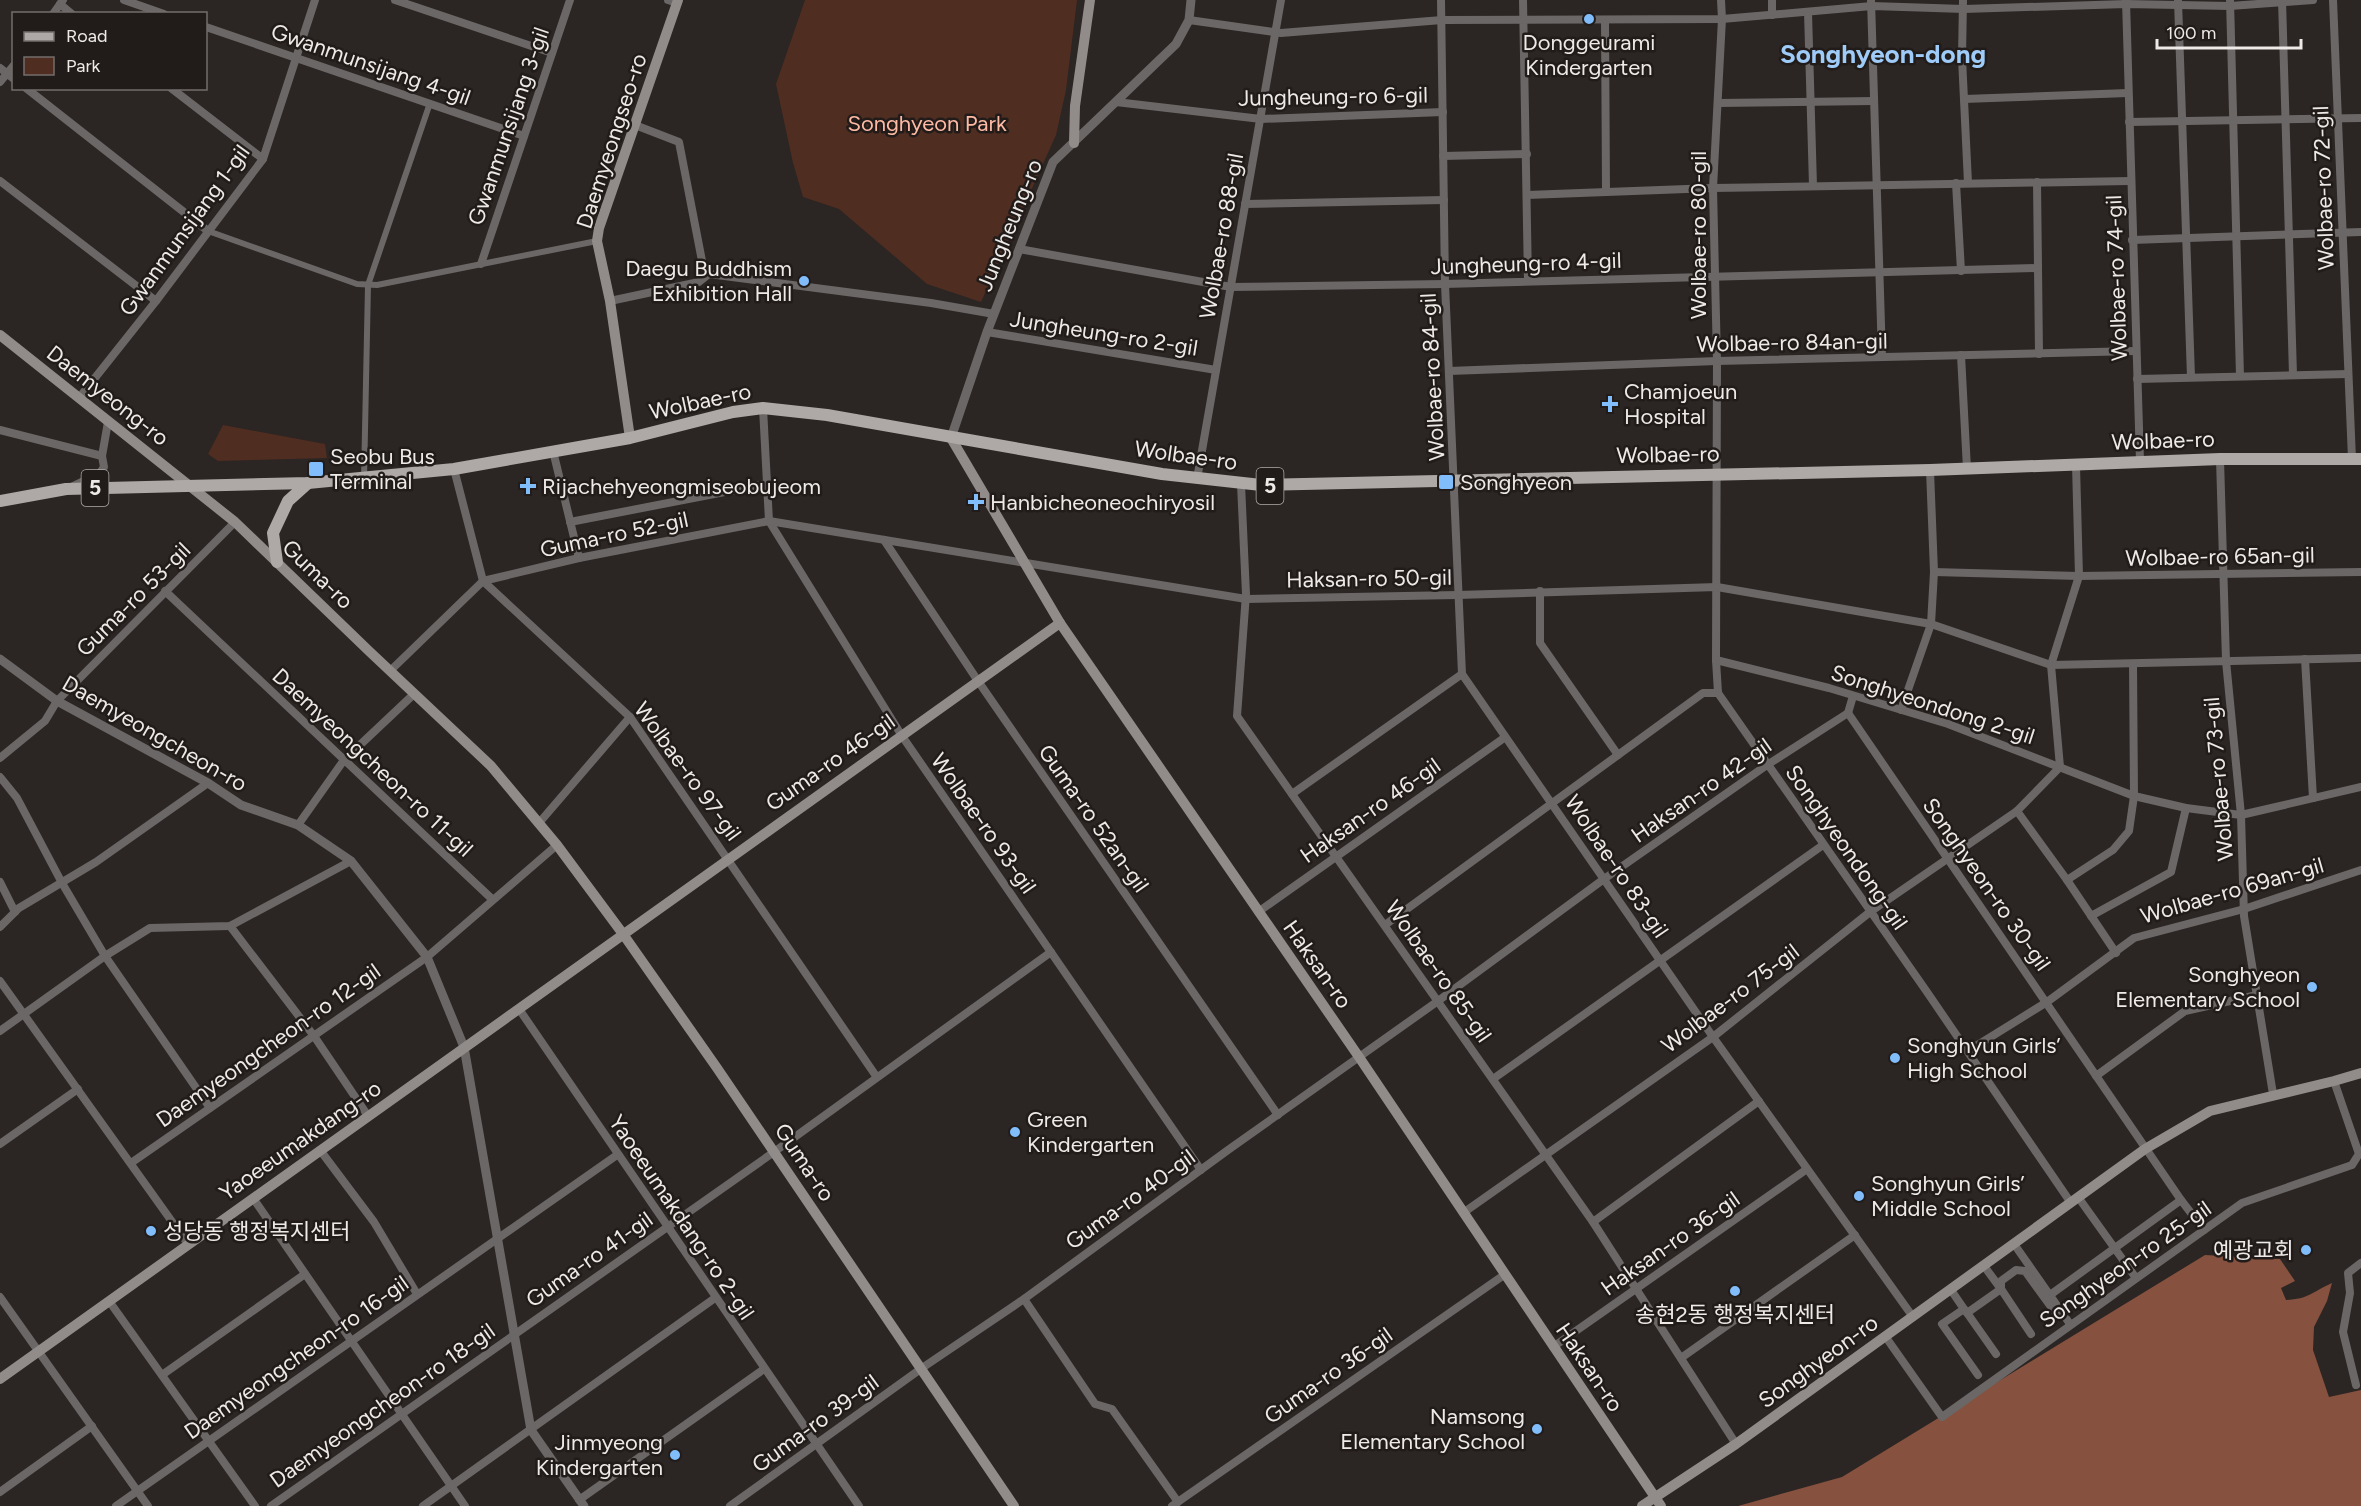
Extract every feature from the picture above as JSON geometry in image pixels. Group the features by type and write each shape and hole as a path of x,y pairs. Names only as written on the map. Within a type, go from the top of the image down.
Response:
{"main road":[{"path":"1074,142 1075,106 1090,0"},
{"name":"Daemyeongseo-ro","path":"630,438 610,301 597,241 599,228 635,125 674,1"},
{"name":"Daemyeong-ro","path":"0,335 192,486"},
{"name":"Wolbae-ro","path":"192,486 308,483 454,470 630,438 733,412 763,408 827,415 1197,479 1281,486 1967,469 2139,461 2356,459"},
{"name":"Haksan-ro","path":"951,438 1060,623 1359,1057 1658,1502"},
{"path":"277,562 273,533 288,501 308,483"},
{"name":"5","path":"0,501 66,489 192,486"},
{"name":"Guma-ro","path":"192,486 236,522 491,766 557,845 623,934 774,1152 1014,1506"},
{"name":"Guma-ro 46-gil","path":"623,934 1060,623"},
{"name":"Yaoeeumakdang-ro","path":"0,1379 623,934"},
{"name":"Songhyeon-ro","path":"1642,1506 1658,1502 2145,1149 2210,1111 2334,1081 2361,1072"}],"street":[{"path":"124,0 158,12"},
{"name":"Gwanmunsijang 1-gil","path":"79,398 156,301 263,159 294,57 315,0"},
{"path":"394,0 552,53"},
{"name":"Gwanmunsijang 3-gil","path":"481,264 570,0"},
{"name":"Jungheung-ro","path":"951,438 987,332 1053,162 1176,44 1189,20 1191,0"},
{"name":"Wolbae-ro 88-gil","path":"1197,479 1281,0"},
{"name":"Wolbae-ro 84-gil","path":"1441,0 1445,284 1454,481"},
{"path":"1523,0 1528,281"},
{"name":"Wolbae-ro 80-gil","path":"1715,474 1717,361 1713,188 1722,19 1721,0"},
{"path":"1772,0 1772,15"},
{"path":"1963,0 1962,58 1968,183"},
{"path":"1189,20 1276,32 1442,20 1722,19 1808,12 1871,3 1964,9 2126,2 2230,3 2313,0"},
{"name":"Wolbae-ro 72-gil","path":"2333,0 2348,374 2356,459"},
{"name":"Wolbae-ro 74-gil","path":"2126,2 2139,461"},
{"path":"2179,2 2181,122 2191,378"},
{"path":"2282,2 2293,375"},
{"path":"1871,3 1882,357"},
{"path":"2230,3 2240,376"},
{"path":"1808,12 1813,186"},
{"path":"1605,20 1606,192"},
{"name":"Gwanmunsijang 4-gil","path":"207,27 524,136"},
{"path":"0,82 7,73"},
{"path":"29,90 208,231 357,284 377,285 597,241"},
{"path":"174,90 263,159"},
{"path":"1964,99 2128,93"},
{"path":"1718,104 1874,101"},
{"name":"Jungheung-ro 6-gil","path":"1116,102 1261,119 1443,112"},
{"path":"364,479 368,285 430,103"},
{"path":"2129,122 2361,118"},
{"path":"635,125 679,142 703,266 709,274"},
{"path":"1443,156 1527,154"},
{"path":"0,181 156,301"},
{"path":"2037,182 2039,354"},
{"path":"1527,195 1713,188 2130,182"},
{"path":"1956,183 1961,271"},
{"path":"1245,204 1444,200"},
{"path":"2132,240 2361,232"},
{"name":"Jungheung-ro 4-gil","path":"1019,249 1231,287 1445,284 2038,268"},
{"path":"610,301 699,282 709,274 931,303 994,314"},
{"name":"Jungheung-ro 2-gil","path":"987,332 1216,370"},
{"name":"Wolbae-ro 84an-gil","path":"1449,371 1717,361 2136,351"},
{"path":"1961,356 1967,469"},
{"path":"2137,379 2348,374"},
{"name":"Wolbae-ro 93-gil","path":"763,408 769,521 902,735 1201,1170"},
{"path":"66,489 100,473 104,467 102,456 108,422"},
{"path":"0,430 102,456"},
{"path":"553,451 579,558"},
{"name":"Wolbae-ro 73-gil","path":"2220,459 2226,661 2241,815 2244,909 2273,1094"},
{"path":"2060,767 2051,664 2079,576 2076,465"},
{"path":"390,671 483,581 454,470"},
{"path":"1901,710 1931,624 1934,572 1930,470"},
{"path":"1384,926 1703,693 1718,693 1715,474"},
{"name":"Wolbae-ro 83-gil","path":"1454,481 1462,674 1504,738 1553,804 1713,1037 1913,1317"},
{"path":"570,522 766,484"},
{"name":"Wolbae-ro 85-gil","path":"1241,484 1246,599 1238,716 1593,1222 1736,1444"},
{"name":"Guma-ro 52-gil","path":"483,581 579,558 769,521 1023,562"},
{"name":"Guma-ro 53-gil","path":"0,758 45,722 57,701 236,522"},
{"name":"Guma-ro 52an-gil","path":"884,540 978,681 1278,1115"},
{"name":"Haksan-ro 50-gil","path":"1023,562 1246,599 1717,587 1931,624 2051,664 2361,658"},
{"path":"1934,572 2079,576"},
{"name":"Wolbae-ro 65an-gil","path":"2079,576 2361,572"},
{"name":"Wolbae-ro 97-gil","path":"483,581 630,717 729,858 876,1076"},
{"name":"Daemyeongcheon-ro 11-gil","path":"165,591 492,899"},
{"path":"1540,591 1540,644 1618,755"},
{"name":"Daemyeongcheon-ro","path":"0,659 57,701 208,783 241,805 298,825 351,861 427,957 464,1047 531,1430 581,1503"},
{"path":"2305,659 2313,798"},
{"name":"Songhyeondong 2-gil","path":"1716,660 1829,688 1948,724 2134,796 2186,808 2241,815"},
{"path":"2067,880 2113,850 2129,831 2134,796 2133,664"},
{"path":"1292,794 1462,674"},
{"name":"Songhyeondong-gil","path":"1718,693 1968,1051 2075,1200 2115,1248 2136,1278"},
{"path":"298,825 344,760 414,694"},
{"path":"1848,713 1853,696"},
{"name":"Haksan-ro 42-gil","path":"1359,1057 1604,879 1767,765 1848,713"},
{"name":"Songhyeon-ro 30-gil","path":"1848,713 2048,1002 2145,1149"},
{"path":"539,823 630,717"},
{"name":"Haksan-ro 46-gil","path":"1258,912 1504,738"},
{"name":"Wolbae-ro 75-gil","path":"1463,1213 1713,1037 1870,912 2017,811 2060,767"},
{"path":"0,777 17,798 62,883 105,956 210,1108"},
{"path":"0,927 15,912 96,862 208,783"},
{"path":"2241,815 2361,787"},
{"path":"2091,916 2171,872 2186,808"},
{"path":"2017,811 2116,953"},
{"path":"427,957 557,845"},
{"path":"1493,1079 1823,845"},
{"path":"0,1031 105,956 150,928 230,926 351,861"},
{"name":"Wolbae-ro 69an-gil","path":"1968,1051 2048,1002 2134,938 2244,909 2361,870"},
{"path":"0,882 15,912"},
{"path":"230,926 314,1036 368,1116"},
{"name":"Guma-ro 41-gil","path":"514,1333 774,1152 876,1076 1051,952"},
{"name":"Daemyeongcheon-ro 12-gil","path":"131,1163 427,957"},
{"path":"0,981 188,1244"},
{"path":"2096,1076 2185,1011 2257,995"},
{"name":"Yaoeeumakdang-ro 2-gil","path":"519,1009 859,1506"},
{"name":"Guma-ro 40-gil","path":"922,1368 1023,1299 1359,1057"},
{"name":"Songhyeon-ro 25-gil","path":"1885,1336 1942,1417 2242,1203 2352,1165 2360,1158 2334,1081"},
{"path":"0,1144 78,1089"},
{"path":"1593,1222 1759,1101"},
{"path":"2145,1149 2204,1230"},
{"path":"320,1150 374,1222 417,1294"},
{"path":"497,1238 617,1155"},
{"name":"Haksan-ro 36-gil","path":"1552,1347 1808,1169"},
{"path":"253,1198 465,1506"},
{"path":"2050,1295 2181,1200"},
{"path":"1681,1358 1855,1235"},
{"name":"Daemyeongcheon-ro 16-gil","path":"116,1506 497,1238"},
{"path":"2014,1244 2070,1324"},
{"path":"2356,1385 2343,1332 2350,1293 2348,1273 2361,1263"},
{"path":"1984,1266 2031,1334"},
{"path":"2001,1289 2001,1281 2016,1270 2025,1271 2057,1315"},
{"path":"162,1375 306,1274"},
{"name":"Guma-ro 36-gil","path":"1175,1504 1504,1275"},
{"path":"1978,1375 1942,1324 2001,1289"},
{"path":"1951,1290 1996,1354"},
{"path":"0,1297 148,1506"},
{"path":"423,1506 715,1298"},
{"path":"1023,1299 1095,1404 1112,1409 1175,1504"},
{"path":"109,1301 255,1506"},
{"name":"Daemyeongcheon-ro 18-gil","path":"271,1506 514,1333"},
{"name":"Guma-ro 39-gil","path":"730,1506 922,1368"},
{"path":"581,1503 764,1369"},
{"path":"0,1491 92,1426"}],"green space":[{"name":"Songhyeon Park","path":"805,0 1077,0 1066,90 1056,135 981,302 927,284 839,209 803,197 793,163 776,84"},
{"path":"223,425 325,444 327,458 218,461 208,454"}],"shaded area":[{"path":"2205,1255 2280,1259 2295,1281 2281,1288 2286,1300 2305,1297 2332,1283 2327,1301 2314,1327 2313,1350 2329,1397 2361,1390 2361,1506 1738,1506 1842,1477"}],"place":[{"name":"Donggeurami Kindergarten","path":"1589,19"},
{"name":"Daegu Buddhism Exhibition Hall","path":"804,281"},
{"name":"Chamjoeun Hospital","path":"1610,404"},
{"name":"Seobu Bus Terminal","path":"316,469"},
{"name":"Songhyeon","path":"1446,482"},
{"name":"Rijachehyeongmiseobujeom","path":"528,486"},
{"name":"Hanbicheoneochiryosil","path":"976,502"},
{"name":"Songhyeon Elementary School","path":"2312,987"},
{"name":"Songhyun Girls’ High School","path":"1895,1058"},
{"name":"Green Kindergarten","path":"1015,1132"},
{"name":"Songhyun Girls’ Middle School","path":"1859,1196"},
{"name":"성당동 행정복지센터","path":"151,1231"},
{"name":"예광교회","path":"2306,1250"},
{"name":"송현2동 행정복지센터","path":"1735,1291"},
{"name":"Namsong Elementary School","path":"1537,1429"},
{"name":"Jinmyeong Kindergarten","path":"675,1455"}],"district":[{"name":"Songhyeon-dong","path":"1883,54"}]}
